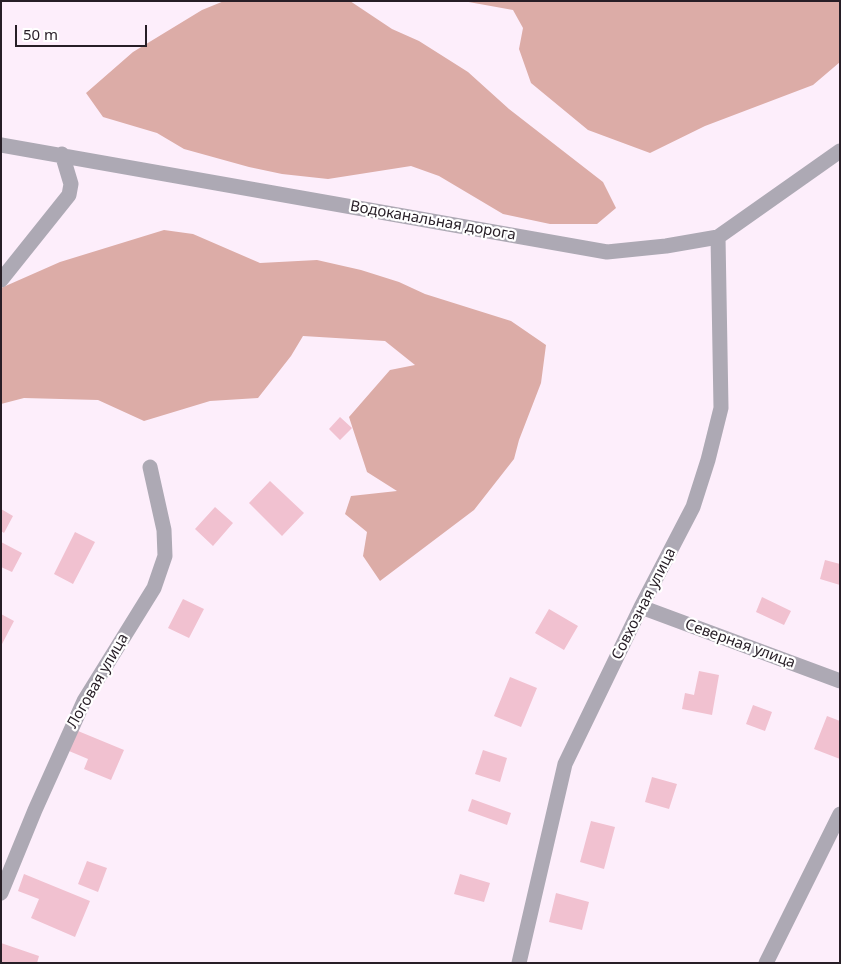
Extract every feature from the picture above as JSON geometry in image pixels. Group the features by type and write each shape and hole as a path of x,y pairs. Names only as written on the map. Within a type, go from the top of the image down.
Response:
{"street":[{"name":"Водоканальная дорога","path":"1,144 607,252 666,246 718,237 840,151"},
{"path":"1,280 69,195 72,184 62,154"},
{"name":"Совхозная улица","path":"519,963 565,764 641,607 693,507 721,408 718,237"},
{"name":"Логовая улица","path":"1,893 34,810 80,710 154,588 166,556 164,530 150,467"},
{"name":"Северная улица","path":"641,607 840,681"},
{"path":"766,963 840,814"}],"shaded area":[{"path":"224,1 350,1 392,29 419,41 468,72 509,109 603,182 616,208 597,224 550,224 503,214 439,176 411,166 328,179 282,174 184,149 157,133 103,117 86,93 133,52 202,10"},
{"path":"463,1 840,1 840,62 813,85 705,126 650,153 588,130 531,83 519,49 523,28 513,10"},
{"path":"164,230 193,234 260,263 317,260 361,270 399,282 425,294 511,321 546,345 541,383 519,440 514,459 474,510 380,581 363,556 367,532 345,514 351,496 397,491 367,472 349,417 390,370 415,365 385,341 303,336 291,356 258,398 210,401 144,421 98,400 24,398 1,404 1,288 60,262"}],"building":[{"path":"340,417 352,428 340,440 329,429"},
{"path":"270,481 304,513 282,536 249,503"},
{"path":"215,507 233,523 213,546 195,529"},
{"path":"1,509 13,516 4,533 1,531"},
{"path":"75,532 95,542 73,584 54,574"},
{"path":"1,542 22,553 12,572 1,567"},
{"path":"825,560 840,564 840,585 820,579"},
{"path":"762,597 791,611 784,625 756,612"},
{"path":"183,599 204,609 189,638 168,628"},
{"path":"549,609 578,626 564,650 535,633"},
{"path":"1,614 14,621 1,646"},
{"path":"699,671 719,675 712,715 682,709 685,693 694,695"},
{"path":"510,677 537,688 521,727 494,716"},
{"path":"753,705 772,712 765,731 746,724"},
{"path":"827,716 840,721 840,759 814,749"},
{"path":"78,731 124,750 111,780 84,769 88,759 69,751"},
{"path":"483,750 507,758 500,782 475,774"},
{"path":"652,777 677,784 669,809 645,802"},
{"path":"472,799 511,813 507,825 468,811"},
{"path":"591,821 615,827 604,869 580,862"},
{"path":"87,861 107,868 98,892 78,884"},
{"path":"24,874 90,901 75,937 31,918 39,899 18,891"},
{"path":"460,874 490,883 484,902 454,894"},
{"path":"556,893 589,902 582,930 549,922"},
{"path":"1,943 39,956 37,963 1,963"}]}
